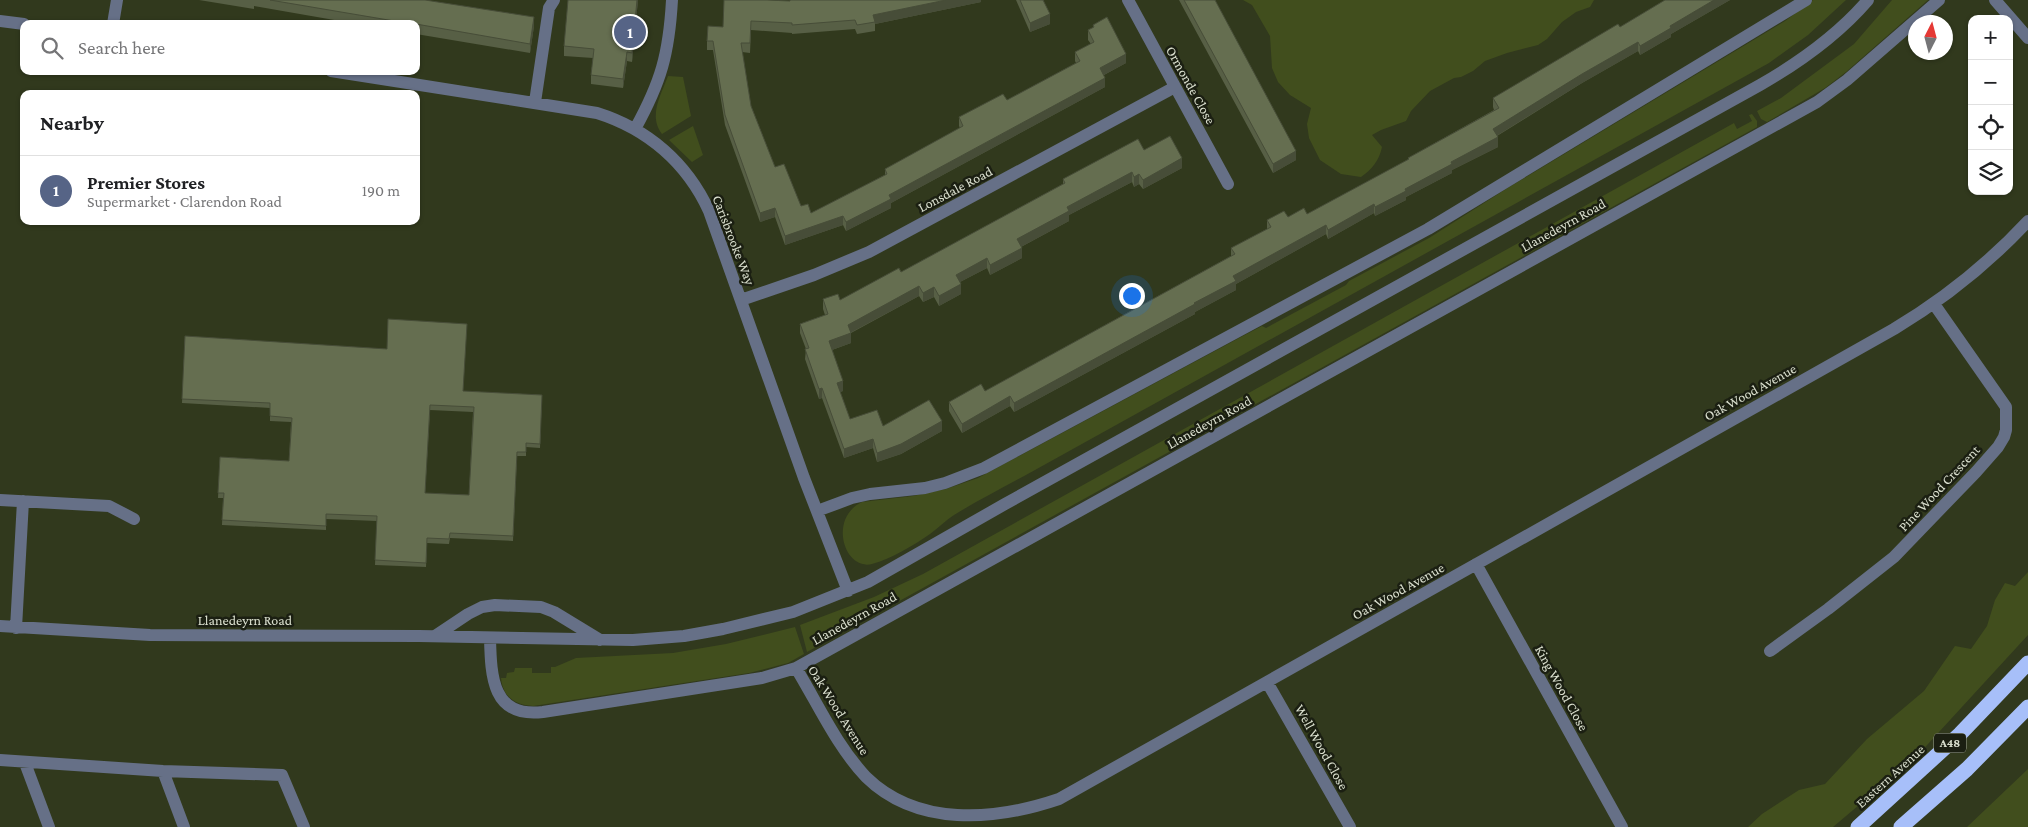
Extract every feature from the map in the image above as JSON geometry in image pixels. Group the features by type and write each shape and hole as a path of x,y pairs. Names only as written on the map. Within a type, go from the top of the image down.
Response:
{"highway":[{"name":"A48","path":"2023,669 2028,656"},
{"name":"Eastern Avenue","path":"1858,827 1960,734 2023,669"},
{"name":"A48","path":"1901,827 1987,750 2028,708"},
{"name":"A48","path":"1987,750 2028,719"}],"street":[{"path":"114,20 117,0"},
{"path":"535,102 549,8 554,0"},
{"path":"635,129 654,92 665,62 671,24 672,0"},
{"name":"Ormonde Close","path":"1128,0 1228,184"},
{"path":"817,511 861,496 945,483 984,468 1414,237 1806,0"},
{"name":"Llanedeyrn Road","path":"0,626 150,635 658,639 724,629 793,612 848,591 918,555 1005,504 1760,85 1811,53 1868,0"},
{"name":"Llanedeyrn Road","path":"490,638 491,665 495,688 506,704 523,713 543,712 762,678 796,668 1818,102 1848,80 1939,0"},
{"path":"1995,0 2028,38"},
{"path":"0,21 20,24"},
{"name":"Carisbrooke Way","path":"356,75 597,113 635,129 667,152 702,195 848,591"},
{"name":"Lonsdale Road","path":"741,300 814,275 869,252 1175,87"},
{"name":"Oak Wood Avenue","path":"796,668 842,747 876,787 902,805 917,811 952,816 995,815 1015,812 1058,799 1835,362 1934,304 1978,270 2028,221"},
{"name":"Pine Wood Crescent","path":"1770,651 1828,609 1894,557 1976,472 1998,447 2004,437 2007,417 2006,407 1934,304"},
{"path":"0,500 109,506 134,519"},
{"path":"16,628 23,501"},
{"name":"King Wood Close","path":"1476,564 1622,827"},
{"path":"435,636 468,614 482,607 495,605 541,607 554,612 600,640"},
{"name":"Well Wood Close","path":"1267,682 1350,827"},
{"path":"0,760 163,771 282,775 304,827"},
{"path":"25,763 49,827"},
{"path":"163,771 184,827"}],"green space":[{"path":"1243,0 1594,0 1590,7 1576,12 1562,22 1547,39 1538,45 1485,61 1473,71 1454,78 1430,91 1411,111 1406,121 1372,135 1382,147 1374,164 1361,177 1341,174 1320,160 1309,138 1307,124 1311,108 1290,95 1278,82 1272,68 1270,36 1252,5"},
{"path":"1813,0 1846,0 1808,35 1769,63 974,503 948,519 917,543 887,559 872,564 862,564 854,560 848,552 844,542 843,530 845,519 862,502 913,496 946,489 978,478 1262,326 1266,328 1429,238 1506,189 1785,21"},
{"path":"1892,0 1928,0 1911,15 1908,15 1908,18 1825,88 1767,122 1761,119 1757,111 1781,98 1854,44"},
{"path":"668,76 683,77 691,116 662,134 656,120 656,113 659,98"},
{"path":"1752,114 1757,121 1757,127 807,652 800,625 874,597 923,574 1734,123 1737,129 1752,121 1749,115"},
{"path":"693,126 703,155 692,162 669,140"},
{"path":"2028,572 2028,635 1917,756 1833,827 1748,827 1762,814 1799,790 1825,784 1867,739 1924,691 1955,646 1971,649 1987,626 1995,600 2005,583 2015,586"},
{"path":"795,627 804,654 788,663 749,673 533,706 515,702 507,695 502,685 501,678 506,678 507,673 514,672 515,668 532,668 532,673 551,673 551,667 576,658 673,653 726,644"},
{"path":"2028,769 2028,827 1967,827"}],"building":[{"path":"270,0 425,0 534,17 530,44 420,25 420,20 388,20"},
{"path":"568,0 637,0 632,53 627,52 623,79 591,75 594,49 564,46"},
{"path":"724,0 946,0 873,15 875,22 857,25 855,20 792,25 792,23 751,21 750,43 741,43 751,106 775,167 784,164 801,206 808,204 811,213 887,174 885,169 963,126 959,117 1003,94 1007,100 1080,61 1075,52 1094,42 1088,30 1107,17 1126,54 1100,68 1105,78 889,195 891,199 846,222 843,216 785,236 775,208 760,213 725,115 713,41 707,41 708,26 723,27"},
{"path":"1020,0 1043,0 1050,14 1030,23"},
{"path":"1184,0 1215,0 1296,151 1273,164"},
{"path":"1665,0 1714,0 1640,46 1638,42 1582,74 1493,129 1498,137 1405,189 1406,191 1375,207 1374,204 1328,230 1326,225 1233,276 1236,281 1014,403 1010,396 962,424 949,402 981,384 985,391 1235,254 1231,248 1271,227 1267,220 1284,211 1288,217 1304,208 1307,214 1409,159 1499,108 1493,98 1618,24 1620,27"},
{"path":"1170,136 1182,158 1143,180 1139,174 1134,177 1132,172 1067,207 1069,211 1017,239 1022,248 990,265 987,258 956,275 961,284 939,296 934,287 923,293 919,286 848,325 851,333 829,341 843,381 837,383 850,419 877,410 883,426 929,400 942,421 901,444 877,453 873,439 844,449 822,388 819,389 805,349 809,348 800,324 828,314 823,299 838,294 840,300 899,268 901,272 1065,183 1063,179 1138,139 1144,150"},
{"path":"388,319 467,324 463,391 542,395 540,444 526,443 526,452 517,452 513,536 450,533 449,539 427,538 426,563 375,560 377,516 326,514 326,526 222,520 224,493 218,493 220,457 289,461 292,418 270,416 270,403 182,399 185,336 387,349","holes":["430,405 474,407 469,495 425,493"]}],"place":[{"name":"Premier Stores","path":"630,32"}]}
